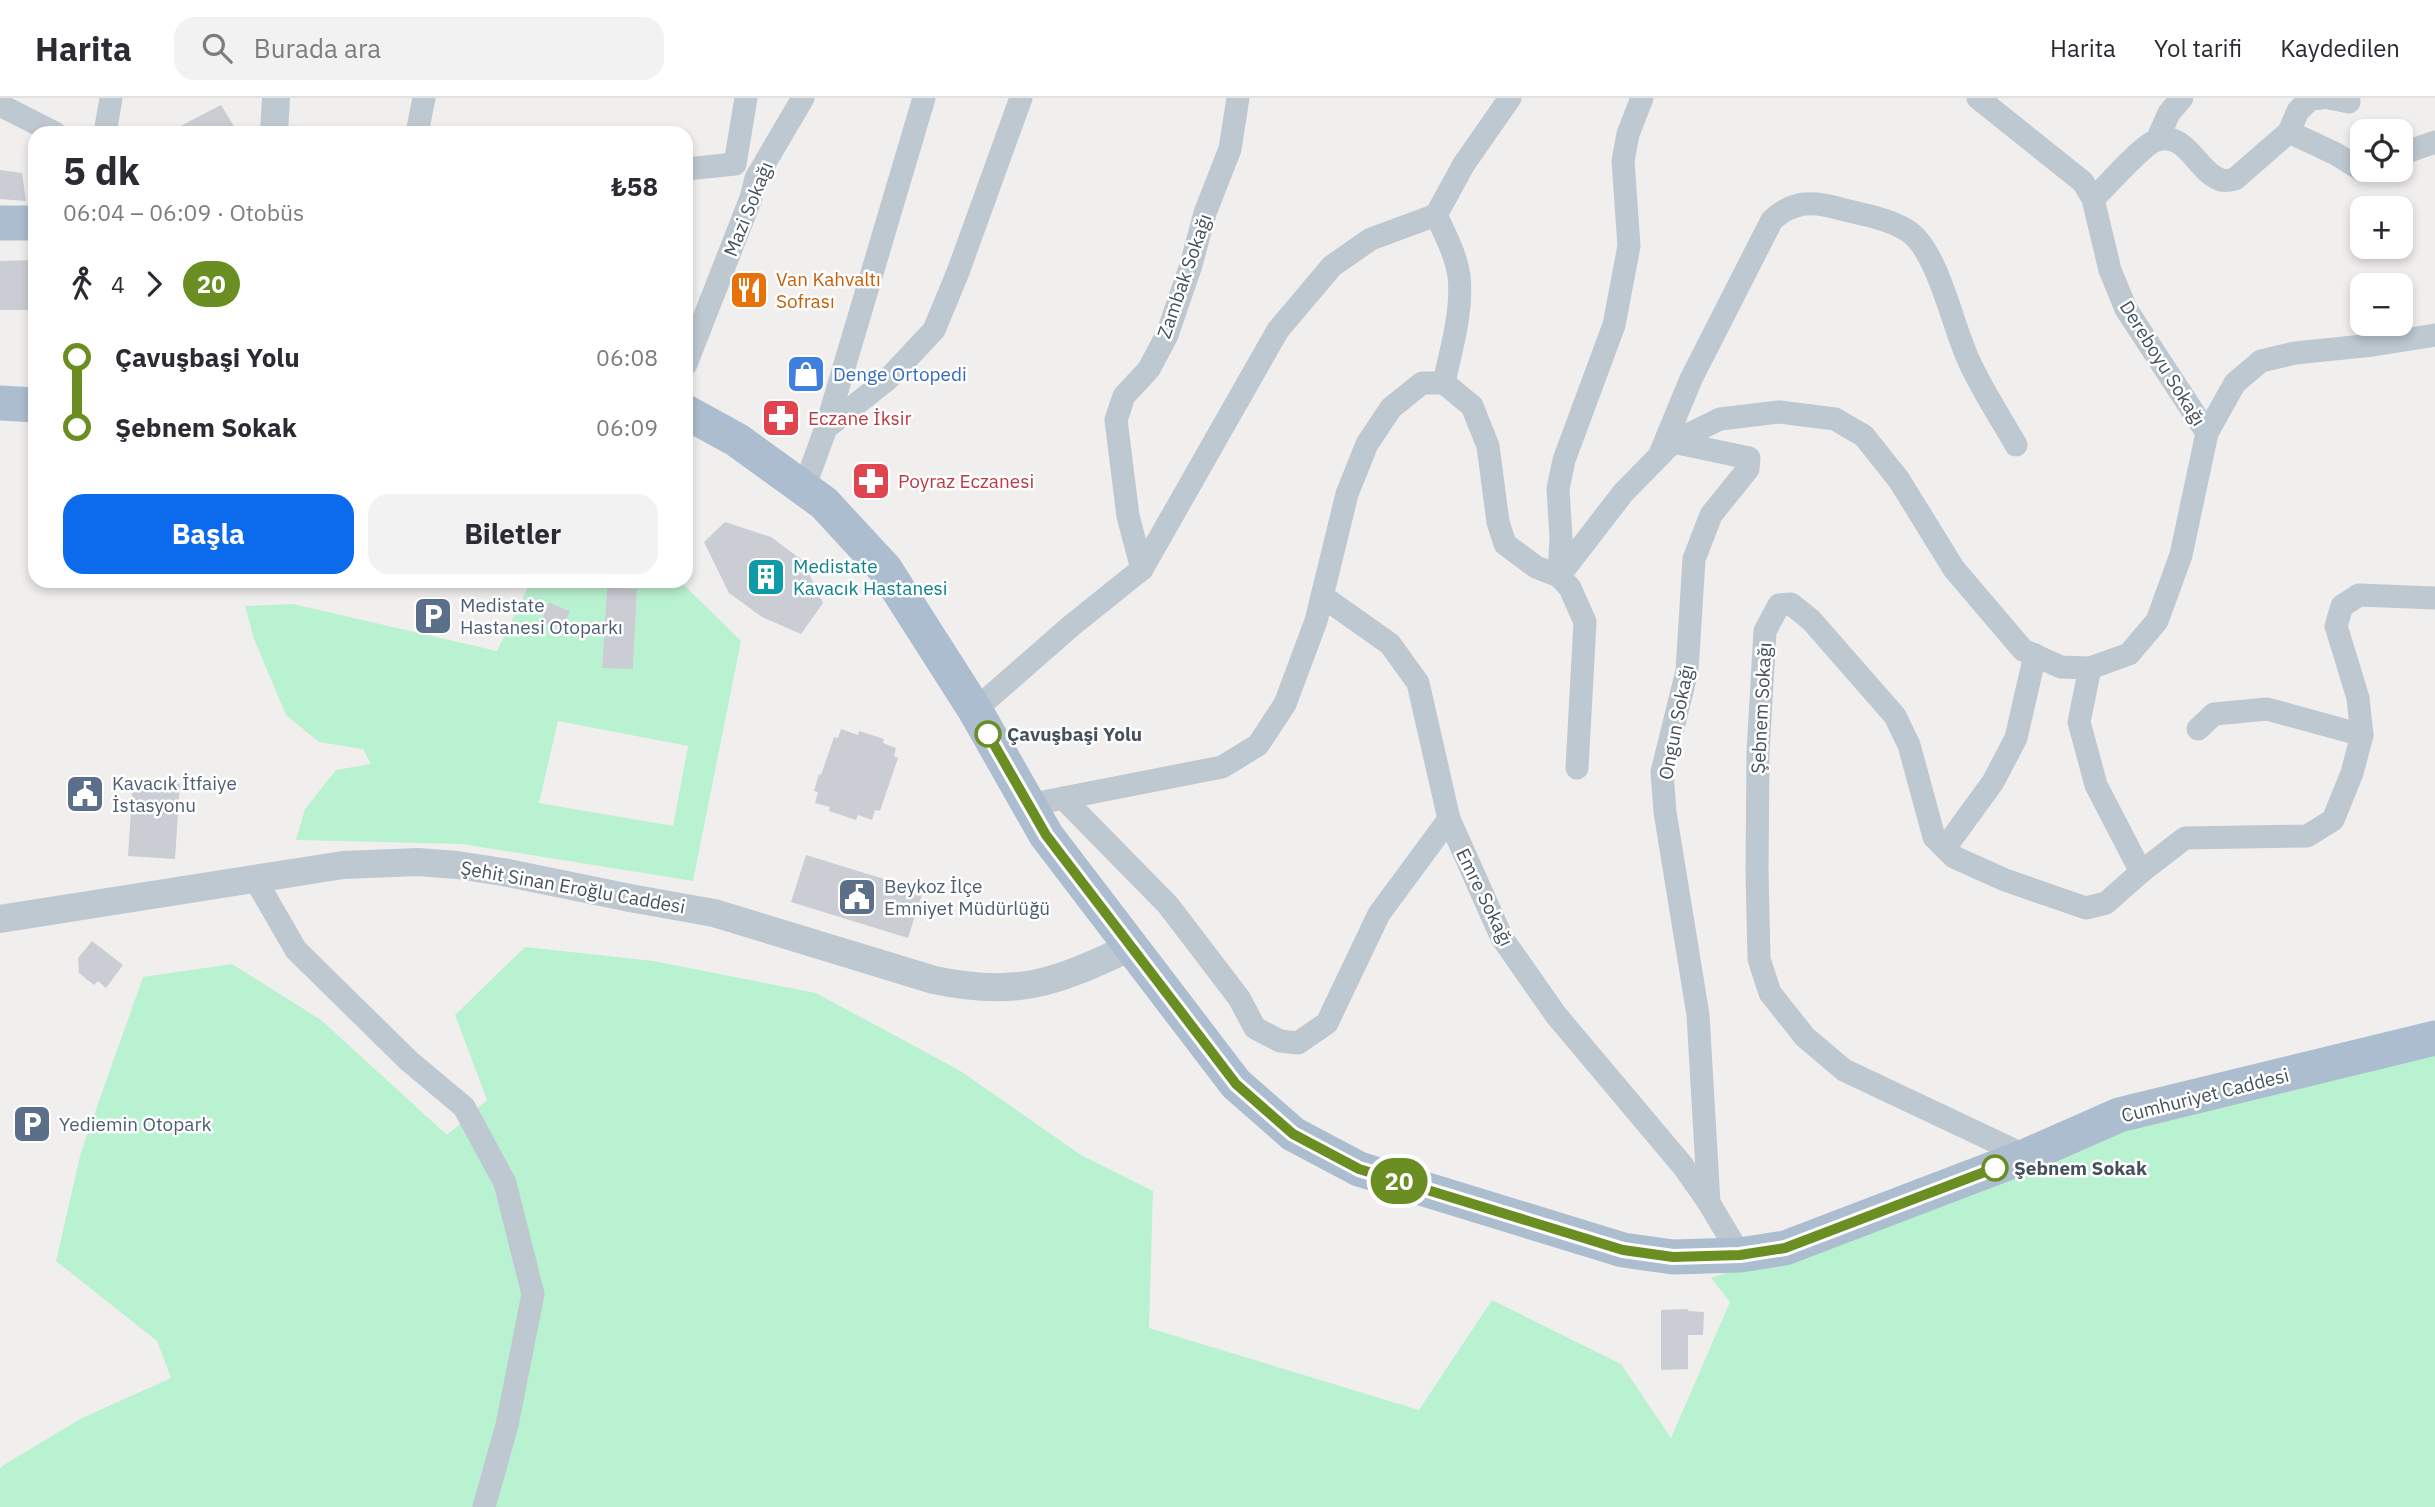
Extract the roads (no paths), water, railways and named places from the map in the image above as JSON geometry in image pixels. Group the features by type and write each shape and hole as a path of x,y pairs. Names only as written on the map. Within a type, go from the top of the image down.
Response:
{"main road":[{"path":"0,223 28,223"},
{"path":"0,403 28,405"},
{"name":"Cumhuriyet Caddesi","path":"693,416 737,440 824,503 885,569 975,710 1046,835 1236,1084 1293,1134 1359,1169 1623,1250 1673,1257 1740,1255 1785,1248 2026,1156 2119,1115 2435,1038"}],"street":[{"path":"106,126 111,98"},
{"path":"274,126 276,98"},
{"path":"418,126 424,98"},
{"path":"735,164 746,98"},
{"name":"Mazi Sokağı","path":"693,346 751,198 756,178 803,98"},
{"path":"804,488 826,428 924,98"},
{"path":"826,428 888,379 934,330 958,272 1021,98"},
{"name":"Zambak Sokağı","path":"1142,569 1128,516 1116,420 1125,396 1149,369 1167,335 1205,213 1230,149 1238,98"},
{"path":"975,710 1071,626 1142,569 1278,330 1332,266 1371,239 1436,215 1464,164 1510,98"},
{"path":"1559,576 1561,537 1558,489 1564,460 1614,325 1629,246 1623,161 1628,134 1643,98"},
{"name":"Dereboyu Sokağı","path":"1978,98 2083,182 2093,199 2110,270 2126,309 2207,433"},
{"path":"2093,199 2157,140 2169,113 2182,98"},
{"path":"2157,140 2171,139 2184,146 2216,179 2235,179 2289,132 2298,111 2310,99 2320,98"},
{"path":"6,104 43,126"},
{"path":"2289,132 2350,163"},
{"path":"2413,150 2435,142"},
{"path":"693,168 735,164 756,178"},
{"path":"1666,450 1691,379 1772,220 1793,205 1808,202 1825,204 1898,226 1918,240 1940,280 1968,360 2016,445"},
{"path":"1436,215 1459,276 1458,312 1444,383"},
{"path":"1559,576 1623,493 1666,450 1720,419 1779,412 1835,419 1864,436 1899,480 1954,569 2023,650 2061,667 2090,668 2129,654 2157,621 2181,555 2207,433 2235,383 2261,360 2435,335"},
{"path":"1028,805 1222,766 1258,745 1285,704 1316,621 1347,494 1367,444 1391,408 1422,383 1444,383 1472,406 1488,446 1497,522 1505,544 1536,567 1559,576 1570,588 1585,622 1577,768"},
{"name":"Ongun Sokağı","path":"1666,450 1749,458 1748,469 1711,515 1694,559 1687,671 1662,772 1665,812 1698,1015 1709,1203"},
{"name":"Şebnem Sokağı","path":"2026,1156 1844,1070 1805,1037 1770,993 1759,959 1756,871 1758,752 1765,631 1779,605 1791,604 1811,620 1895,716 1909,745 1934,837 1954,857 2005,880 2086,908 2106,903 2185,838 2307,836 2333,820 2352,773 2362,735 2358,698 2336,626 2342,606 2358,595 2435,598"},
{"name":"Emre Sokağı","path":"1322,596 1391,644 1418,683 1449,819 1502,938 1556,1015 1682,1166 1709,1203 1740,1255"},
{"path":"1945,848 1993,782 2016,738 2035,655"},
{"path":"2090,668 2079,722 2096,785 2141,872"},
{"path":"2198,729 2214,714 2267,709 2362,735"},
{"path":"1063,798 1168,905 1239,998 1255,1028 1280,1041 1298,1043 1327,1023 1379,914 1449,819"},
{"name":"Şehit Sinan Eroğlu Caddesi","path":"0,919 343,865 418,862 457,865 715,913 964,987 995,989 1057,980 1131,947"},
{"path":"255,879 296,950 409,1061 464,1107 505,1183 533,1294 507,1424 484,1507"}],"place":[{"name":"Van Kahvaltı Sofrası","path":"749,290"},
{"name":"Denge Ortopedi","path":"806,374"},
{"name":"Eczane İksir","path":"781,418"},
{"name":"Poyraz Eczanesi","path":"871,481"},
{"name":"Medistate Kavacık Hastanesi","path":"766,577"},
{"name":"Medistate Hastanesi Otoparkı","path":"433,616"},
{"name":"Çavuşbaşi Yolu","path":"988,734"},
{"name":"Kavacık İtfaiye İstasyonu","path":"85,794"},
{"name":"Beykoz İlçe Emniyet Müdürlüğü","path":"857,897"},
{"name":"Yediemin Otopark","path":"32,1124"},
{"name":"Şebnem Sokak","path":"1995,1168"}]}
